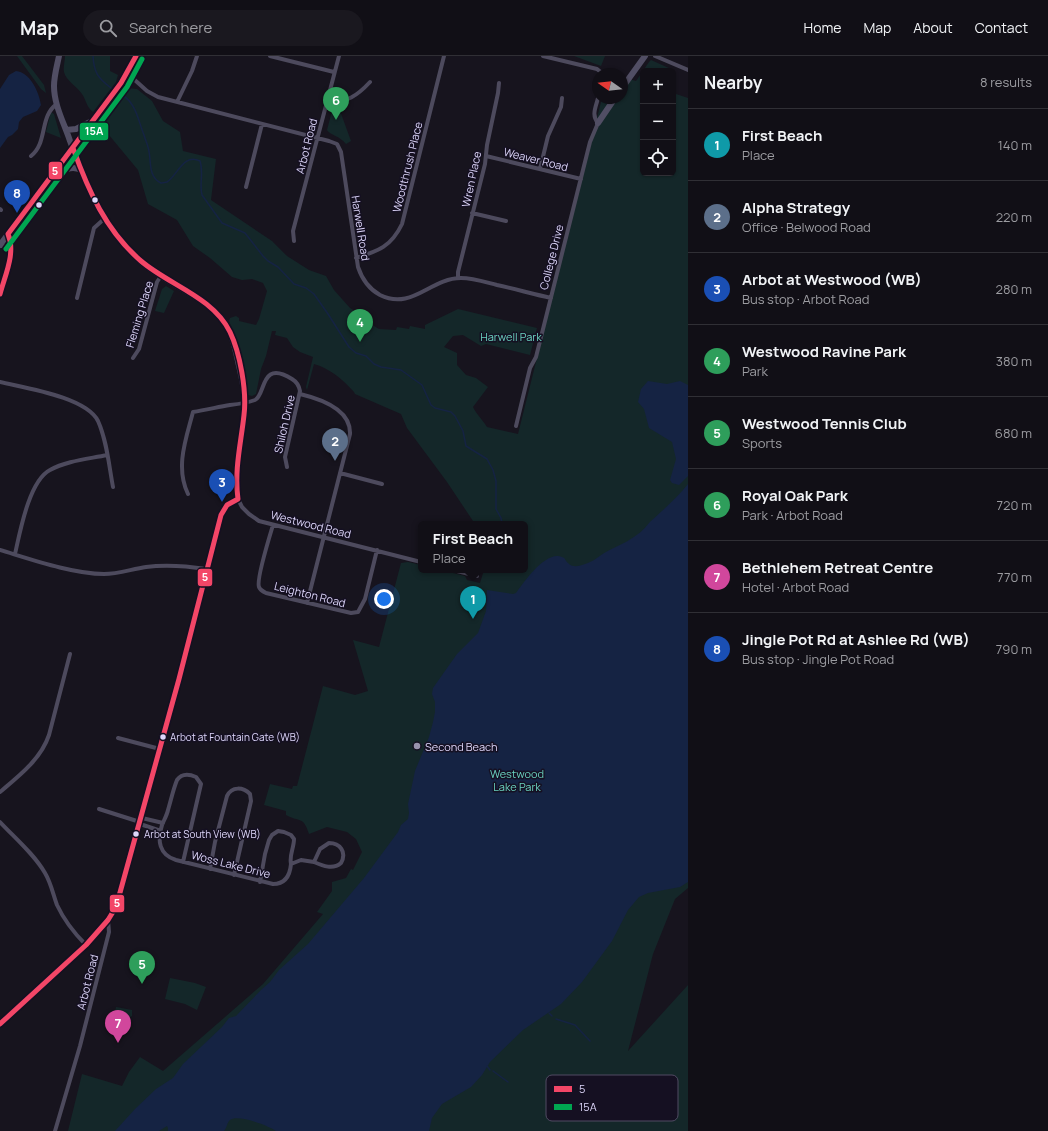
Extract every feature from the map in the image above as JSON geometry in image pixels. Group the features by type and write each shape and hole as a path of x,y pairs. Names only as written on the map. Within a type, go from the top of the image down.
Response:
{"street":[{"path":"59,56 54,86 57,104 81,170 104,219 136,257 161,276 209,307 217,313 226,324 233,342 244,387 245,403 236,482 238,499"},
{"path":"0,246 94,120 127,73 136,56"},
{"path":"177,102 192,71 197,56"},
{"path":"270,56 334,72"},
{"name":"Arbot Road","path":"294,241 293,231 339,56"},
{"name":"Woodthrush Place","path":"356,258 370,254 382,248 394,238 402,224 444,56"},
{"path":"543,56 594,68"},
{"path":"628,80 645,56"},
{"path":"655,56 688,70"},
{"name":"Harwell Road","path":"127,73 153,95 335,143 341,152 356,258 360,272 366,283 378,294 398,300 410,298 439,283 458,278 480,281 551,298"},
{"path":"327,101 334,102 348,100 360,92 370,82"},
{"name":"Wren Place","path":"458,278 486,156 499,83"},
{"path":"540,169 548,136 561,107 562,98"},
{"path":"31,156 36,152 40,145 48,112 57,104"},
{"path":"597,104 594,116 598,123"},
{"name":"College Drive","path":"516,426 530,368 536,357 591,139 598,123 611,104"},
{"path":"66,130 76,129 94,120"},
{"path":"246,187 262,124"},
{"name":"Weaver Road","path":"486,156 581,179"},
{"path":"50,179 70,168 76,167 81,170"},
{"path":"472,213 506,221"},
{"path":"76,298 94,228 104,219"},
{"path":"0,294 11,252 12,243 8,234"},
{"path":"0,246 8,246 11,252"},
{"name":"Fleming Place","path":"134,358 138,349 157,282 161,276"},
{"name":"Shiloh Drive","path":"245,403 257,399 265,380 271,375 282,374 294,381 300,387 300,394 285,456 287,467"},
{"path":"0,382 64,398 84,406 92,413 97,420 103,436 113,487"},
{"path":"300,394 324,402 334,408 348,421 350,427 350,434 307,603"},
{"path":"188,494 183,484 181,463 193,412 245,403"},
{"path":"15,554 31,497 35,487 44,474 60,466 107,456"},
{"path":"340,473 382,484"},
{"name":"Arbot Road","path":"56,1131 80,1046 105,946 109,928 108,920 117,904 141,821 222,512 227,505 238,499"},
{"name":"Westwood Road","path":"238,499 242,507 259,521 418,561"},
{"name":"Leighton Road","path":"273,525 259,586 262,591 266,593 307,603 351,613 358,612 365,599 377,550"},
{"path":"0,550 80,572 93,574 115,573 162,565 207,569"},
{"path":"465,573 477,576"},
{"path":"0,792 24,771 44,747 49,735 70,654"},
{"path":"118,738 160,749"},
{"name":"Woss Lake Drive","path":"183,862 201,790 200,781 191,775 183,775 177,780 161,831 161,848 164,854 170,858 183,862 260,882 273,884 283,882 290,874 294,839 288,833 276,832 269,840 260,882"},
{"path":"210,869 215,842 227,796 231,790 236,788 241,789 250,794 252,801 234,875"},
{"path":"99,809 141,821 161,831"},
{"path":"141,821 163,823"},
{"path":"0,822 41,866 50,884 62,916 75,934 86,945"},
{"path":"291,864 301,860 333,867 339,865 343,861 344,856 342,849 337,844 329,843 320,849 314,862"},
{"path":"0,1024 86,945 108,920"}],"green space":[{"path":"17,56 22,56 44,85 46,93 41,89"},
{"path":"65,56 110,56 110,71 118,75 116,82 93,112 89,108 80,91 65,75"},
{"path":"574,56 605,56 601,66"},
{"name":"Westwood Lake Park","path":"651,60 669,68 645,68"},
{"name":"Westwood Lake Park","path":"640,75 640,176 676,176 676,94 688,98 688,888 675,899 653,954 628,1051 688,985 688,1131 68,1131 82,1074 122,1086 129,1072 140,1057 163,1071 263,984 323,914 317,912 332,891 332,882 346,878 351,869 353,870 362,852 356,839 347,832 327,827 309,834 305,824 300,820 286,815 286,811 264,805 270,784 292,789 293,786 297,786 323,686 355,695 368,691 353,640 379,647 401,563 408,562 418,564 418,573 453,573 465,576 467,580 480,583 483,573 528,573 528,521 473,521 447,482 407,428 401,414 355,394 350,387 336,375 314,364 307,390 306,387 313,357 300,352 293,347 287,338 275,335 276,331 272,331 261,369 256,394 252,396 248,395 229,321 230,318 236,316 239,318 239,321 256,325 267,291 263,283 252,279 242,280 232,277 193,246 177,220 148,204 138,170 99,123 126,88 137,89 152,101 163,121 180,132 183,151 216,159 211,200 272,241 287,256 309,270 326,276 334,290 350,308 358,313 362,319 379,329 396,330 397,327 409,329 410,326 425,329 425,325 458,309 537,328 530,355 486,344 481,346 463,335 453,336 444,347 457,353 457,365 466,375 476,378 488,387 473,407 487,427 518,434 600,104 628,104 628,79 636,81"},
{"path":"339,108 351,141 346,144 327,130 332,111"},
{"path":"51,112 54,114 61,138 46,132"},
{"path":"166,286 174,291 164,313 155,311 162,289"},
{"path":"170,978 195,983 206,987 197,1010 185,1004 165,999"},
{"path":"116,1007 132,1010 132,1016 122,1021 113,1023"}],"water":[{"path":"16,71 21,72 30,79 36,89 41,105 37,111 23,117 19,122 18,129 8,137 0,148 0,89 9,75"},
{"path":"648,381 667,384 680,381 688,385 688,476 679,485 672,483 670,480 676,459 672,442 649,428 644,409 638,402 641,389"},
{"path":"688,484 688,882 680,887 648,893 639,897 628,910 612,941 582,982 561,1004 523,1030 490,1062 482,1075 471,1087 442,1104 432,1118 429,1131 276,1131 267,1126 240,1118 230,1120 224,1131 168,1131 167,1126 159,1131 115,1131 156,1089 173,1078 183,1064 222,1027 229,1018 236,1016 270,982 279,970 308,944 364,878 398,832 401,825 408,819 408,804 415,771 429,737 435,712 435,702 432,694 433,688 457,654 478,633 486,611 487,590 513,594 516,593 536,568 549,558 556,556 563,557 570,565 574,566 591,562 640,533 675,499"}],"waterway":[{"path":"93,56 94,67 98,75 111,88"},
{"path":"122,95 127,98 134,107 148,147 152,172 157,180 161,183 167,182 185,162 194,159 200,161 202,170 202,195 222,223 245,233 263,256 278,267 294,284 306,288 314,294 349,347 356,353 366,356 374,364 381,367 401,370 422,385 431,405 435,408 451,412 455,416 463,431 466,446 487,459 493,470 496,481 496,509 502,521"},
{"path":"549,1013 552,1016"},
{"path":"556,1019 575,1025 590,1041"},
{"path":"487,1066 490,1070"},
{"path":"493,1071 508,1082"}],"transit line":[{"name":"5","path":"0,294 7,272 11,249 8,234 121,83 136,56"},
{"name":"15A","path":"6,249 127,87 142,59"},
{"name":"5","path":"0,1024 86,945 108,920 116,907 179,679 221,515 227,505 238,499 237,467 245,405 244,384 240,361 230,332 222,320 202,300 152,270 141,261 118,237 108,223 92,194 73,148"}],"place":[{"name":"Royal Oak Park","path":"336,120"},
{"name":"Jingle Pot Rd at Ashlee Rd (WB)","path":"17,213"},
{"name":"Westwood Ravine Park","path":"360,342"},
{"name":"Alpha Strategy","path":"335,461"},
{"name":"Arbot at Westwood (WB)","path":"222,502"},
{"name":"First Beach","path":"473,619"},
{"name":"Arbot at Fountain Gate (WB)","path":"163,737"},
{"name":"Second Beach","path":"417,746"},
{"name":"Arbot at South View (WB)","path":"136,834"},
{"name":"Westwood Tennis Club","path":"142,984"},
{"name":"Bethlehem Retreat Centre","path":"118,1043"}],"park label":[{"name":"Harwell Park","path":"511,336"}]}
